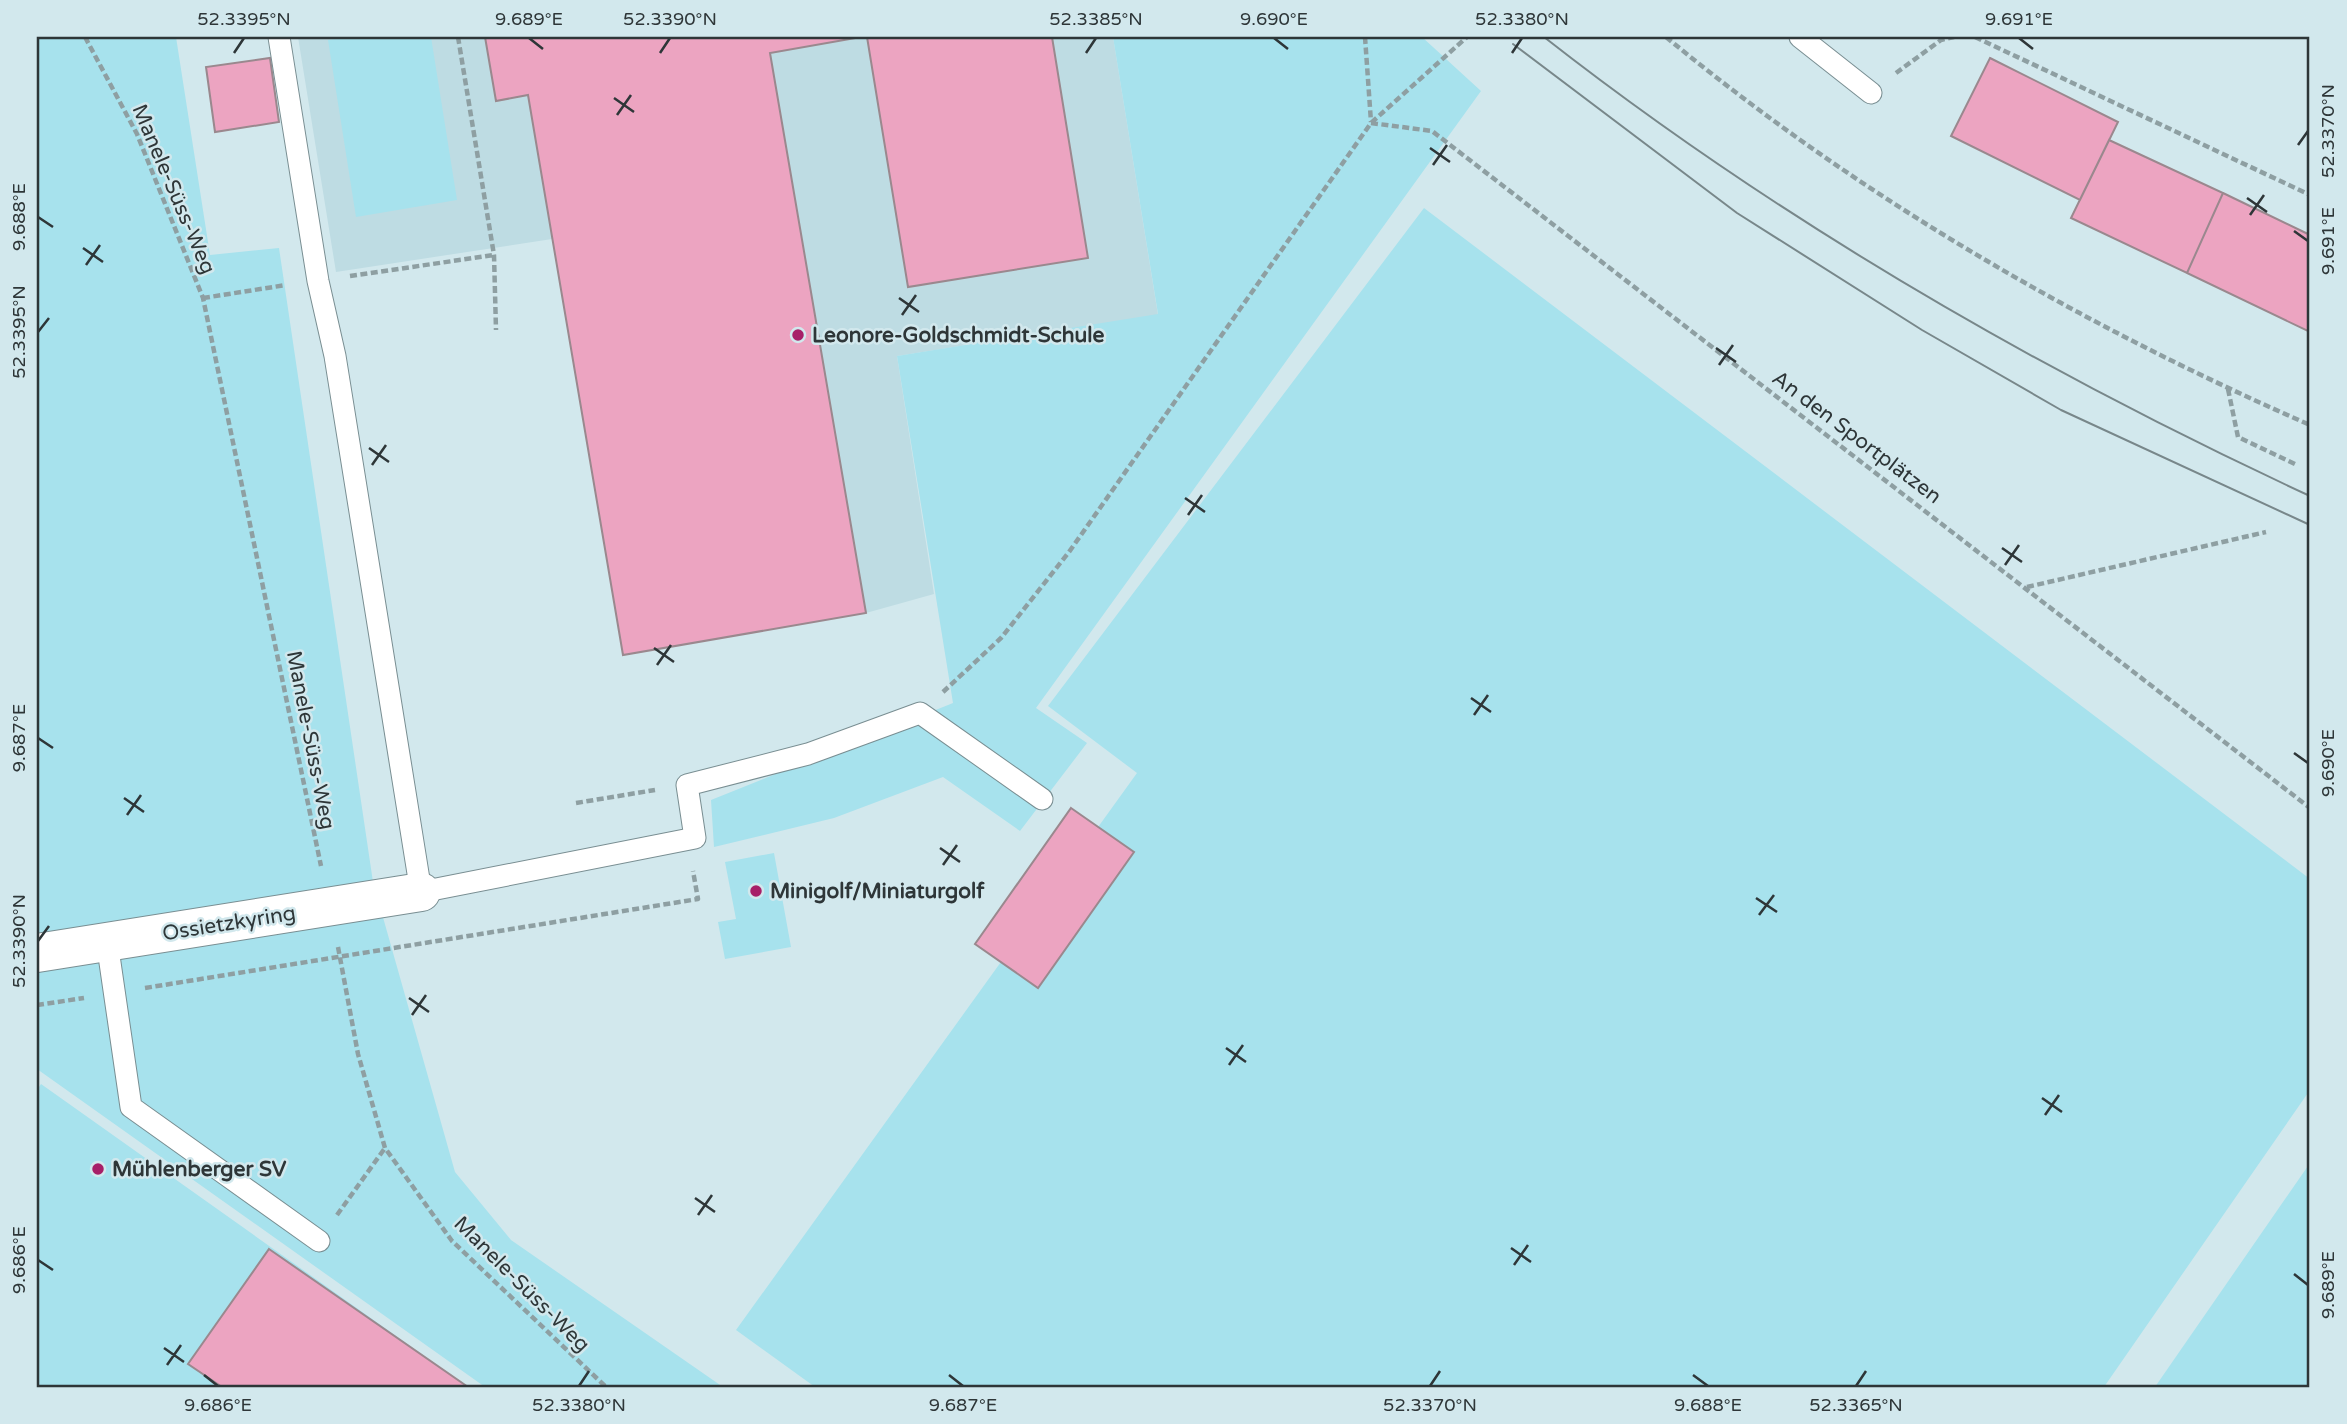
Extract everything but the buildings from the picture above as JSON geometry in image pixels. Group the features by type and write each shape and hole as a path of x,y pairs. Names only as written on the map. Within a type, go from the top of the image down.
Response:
{"street":[{"name":"Ossietzkyring","path":"37,953 421,892"}],"lane":[{"path":"279,37 318,281 335,356 421,892 695,838 687,785 808,754 920,713 1042,799"},
{"path":"1800,37 1871,93"},
{"path":"107,942 131,1107 318,1241"}],"path":[{"name":"Manele-Süss-Weg","path":"85,37 137,134 203,298 358,1054 385,1148 452,1241 606,1387"},
{"path":"458,37 494,255 496,330"},
{"path":"1365,37 1371,122"},
{"path":"920,713 1001,638 1069,552 1371,122 1467,37"},
{"path":"1666,37 1817,154 1941,235 2049,298 2228,389 2310,425"},
{"path":"1871,93 1941,40 1954,37"},
{"path":"1975,37 2310,195"},
{"name":"An den Sportplätzen","path":"1371,122 1432,131 2027,587 2310,808"},
{"path":"2228,389 2238,438 2295,464"},
{"path":"2027,587 2266,532"},
{"path":"576,803 687,785"},
{"path":"37,1005 698,899 687,839"},
{"path":"318,1241 385,1148"}],"shaded area":[{"path":"37,37 176,37 210,255 279,248 373,882 455,1172 511,1240 723,1387 485,1387 37,1069"},
{"name":"Leonore-Goldschmidt-Schule","path":"298,37 1113,37 1158,315 897,356 934,594 866,613 623,655 552,239 336,272"},
{"path":"348,37 431,37 457,200 356,217 328,40"},
{"path":"1113,37 1422,37 1481,91 1036,708 1087,743 1020,831 943,777 834,818 714,847 711,800 953,703 897,356 1158,314"},
{"path":"1424,208 2310,879 2310,1090 2104,1387 815,1387 736,1330 1137,773 1048,706"},
{"name":"Minigolf/Miniaturgolf","path":"774,853 791,947 725,959 718,922 736,919 725,862"},
{"name":"Mühlenberger SV","path":"41,1084 468,1387 37,1387 37,1090"},
{"path":"2310,1163 2310,1387 2155,1387"}],"tram line":[{"path":"1544,37 1725,169 1914,289 2109,397 2310,496"},
{"path":"1513,44 1737,213 1922,330 2061,410 2310,525"}],"place":[{"name":"Leonore-Goldschmidt-Schule","path":"798,335"},
{"name":"Minigolf/Miniaturgolf","path":"756,891"},
{"name":"Mühlenberger SV","path":"98,1169"}]}
